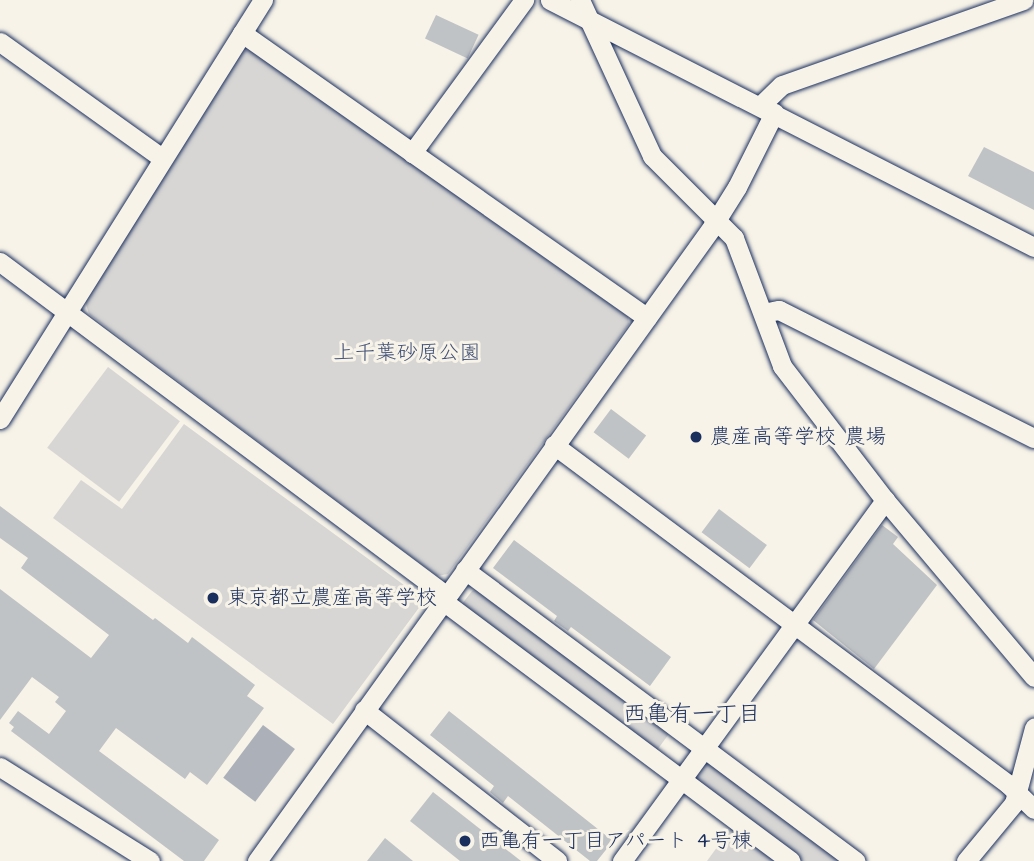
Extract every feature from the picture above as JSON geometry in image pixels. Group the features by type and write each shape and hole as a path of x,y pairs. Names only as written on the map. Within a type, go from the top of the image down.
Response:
{"street":[{"path":"0,419 263,0"},
{"path":"412,153 524,0"},
{"path":"550,0 1034,247"},
{"path":"580,0 652,156 734,238 782,366 885,499 1034,677"},
{"path":"257,861 717,219 767,109 768,95 782,85 1024,0"},
{"path":"242,33 647,318"},
{"path":"0,42 162,158"},
{"path":"0,262 790,861"},
{"path":"763,313 779,310 1034,438"},
{"path":"554,446 1017,793 1034,809"},
{"path":"622,861 885,499"},
{"path":"465,570 856,861"},
{"path":"364,710 557,861"},
{"path":"967,861 1014,803 1034,728"},
{"path":"0,767 150,861"}],"green space":[{"name":"上千葉砂原公園","path":"252,50 627,310 629,324 448,574 437,576 89,314 85,301 241,51"},
{"path":"108,367 180,421 119,502 47,448"},
{"path":"184,424 419,596 421,605 333,724 53,518 81,480 122,509"},
{"path":"479,589 671,731 655,753 462,604 472,591"},
{"path":"713,762 846,861 799,861 695,779 705,764"},
{"path":"731,828 776,861 707,861"}],"shaded area":[{"path":"263,725 295,749 255,802 223,778"}],"building":[{"path":"436,15 479,35 468,58 425,39"},
{"path":"984,147 1034,172 1034,210 968,176"},
{"path":"611,409 646,435 629,459 594,432"},
{"path":"0,506 153,620 155,618 188,643 192,637 255,685 247,696 264,708 207,785 190,772 185,779 116,728 99,751 219,840 204,861 184,861 11,731 14,727 9,723 18,711 49,734 66,711 55,702 59,697 32,677 0,720 0,589 91,658 109,635 21,568 28,558 0,538"},
{"path":"719,509 767,545 749,568 702,532"},
{"path":"882,525 898,537 893,544 937,585 874,669 813,620"},
{"path":"514,540 671,657 650,686 571,627 568,631 554,621 557,616 493,568"},
{"path":"449,711 613,841 597,861 590,861 508,796 503,803 490,792 494,786 430,735"},
{"name":"西亀有一丁目アパート 4号棟","path":"433,792 521,861 460,861 410,821"},
{"path":"385,838 413,861 367,861"}],"place":[{"name":"農産高等学校 農場","path":"696,437"},
{"name":"東京都立農産高等学校","path":"213,598"},
{"name":"西亀有一丁目アパート 4号棟","path":"465,841"}],"district":[{"name":"西亀有一丁目","path":"692,714"}]}
